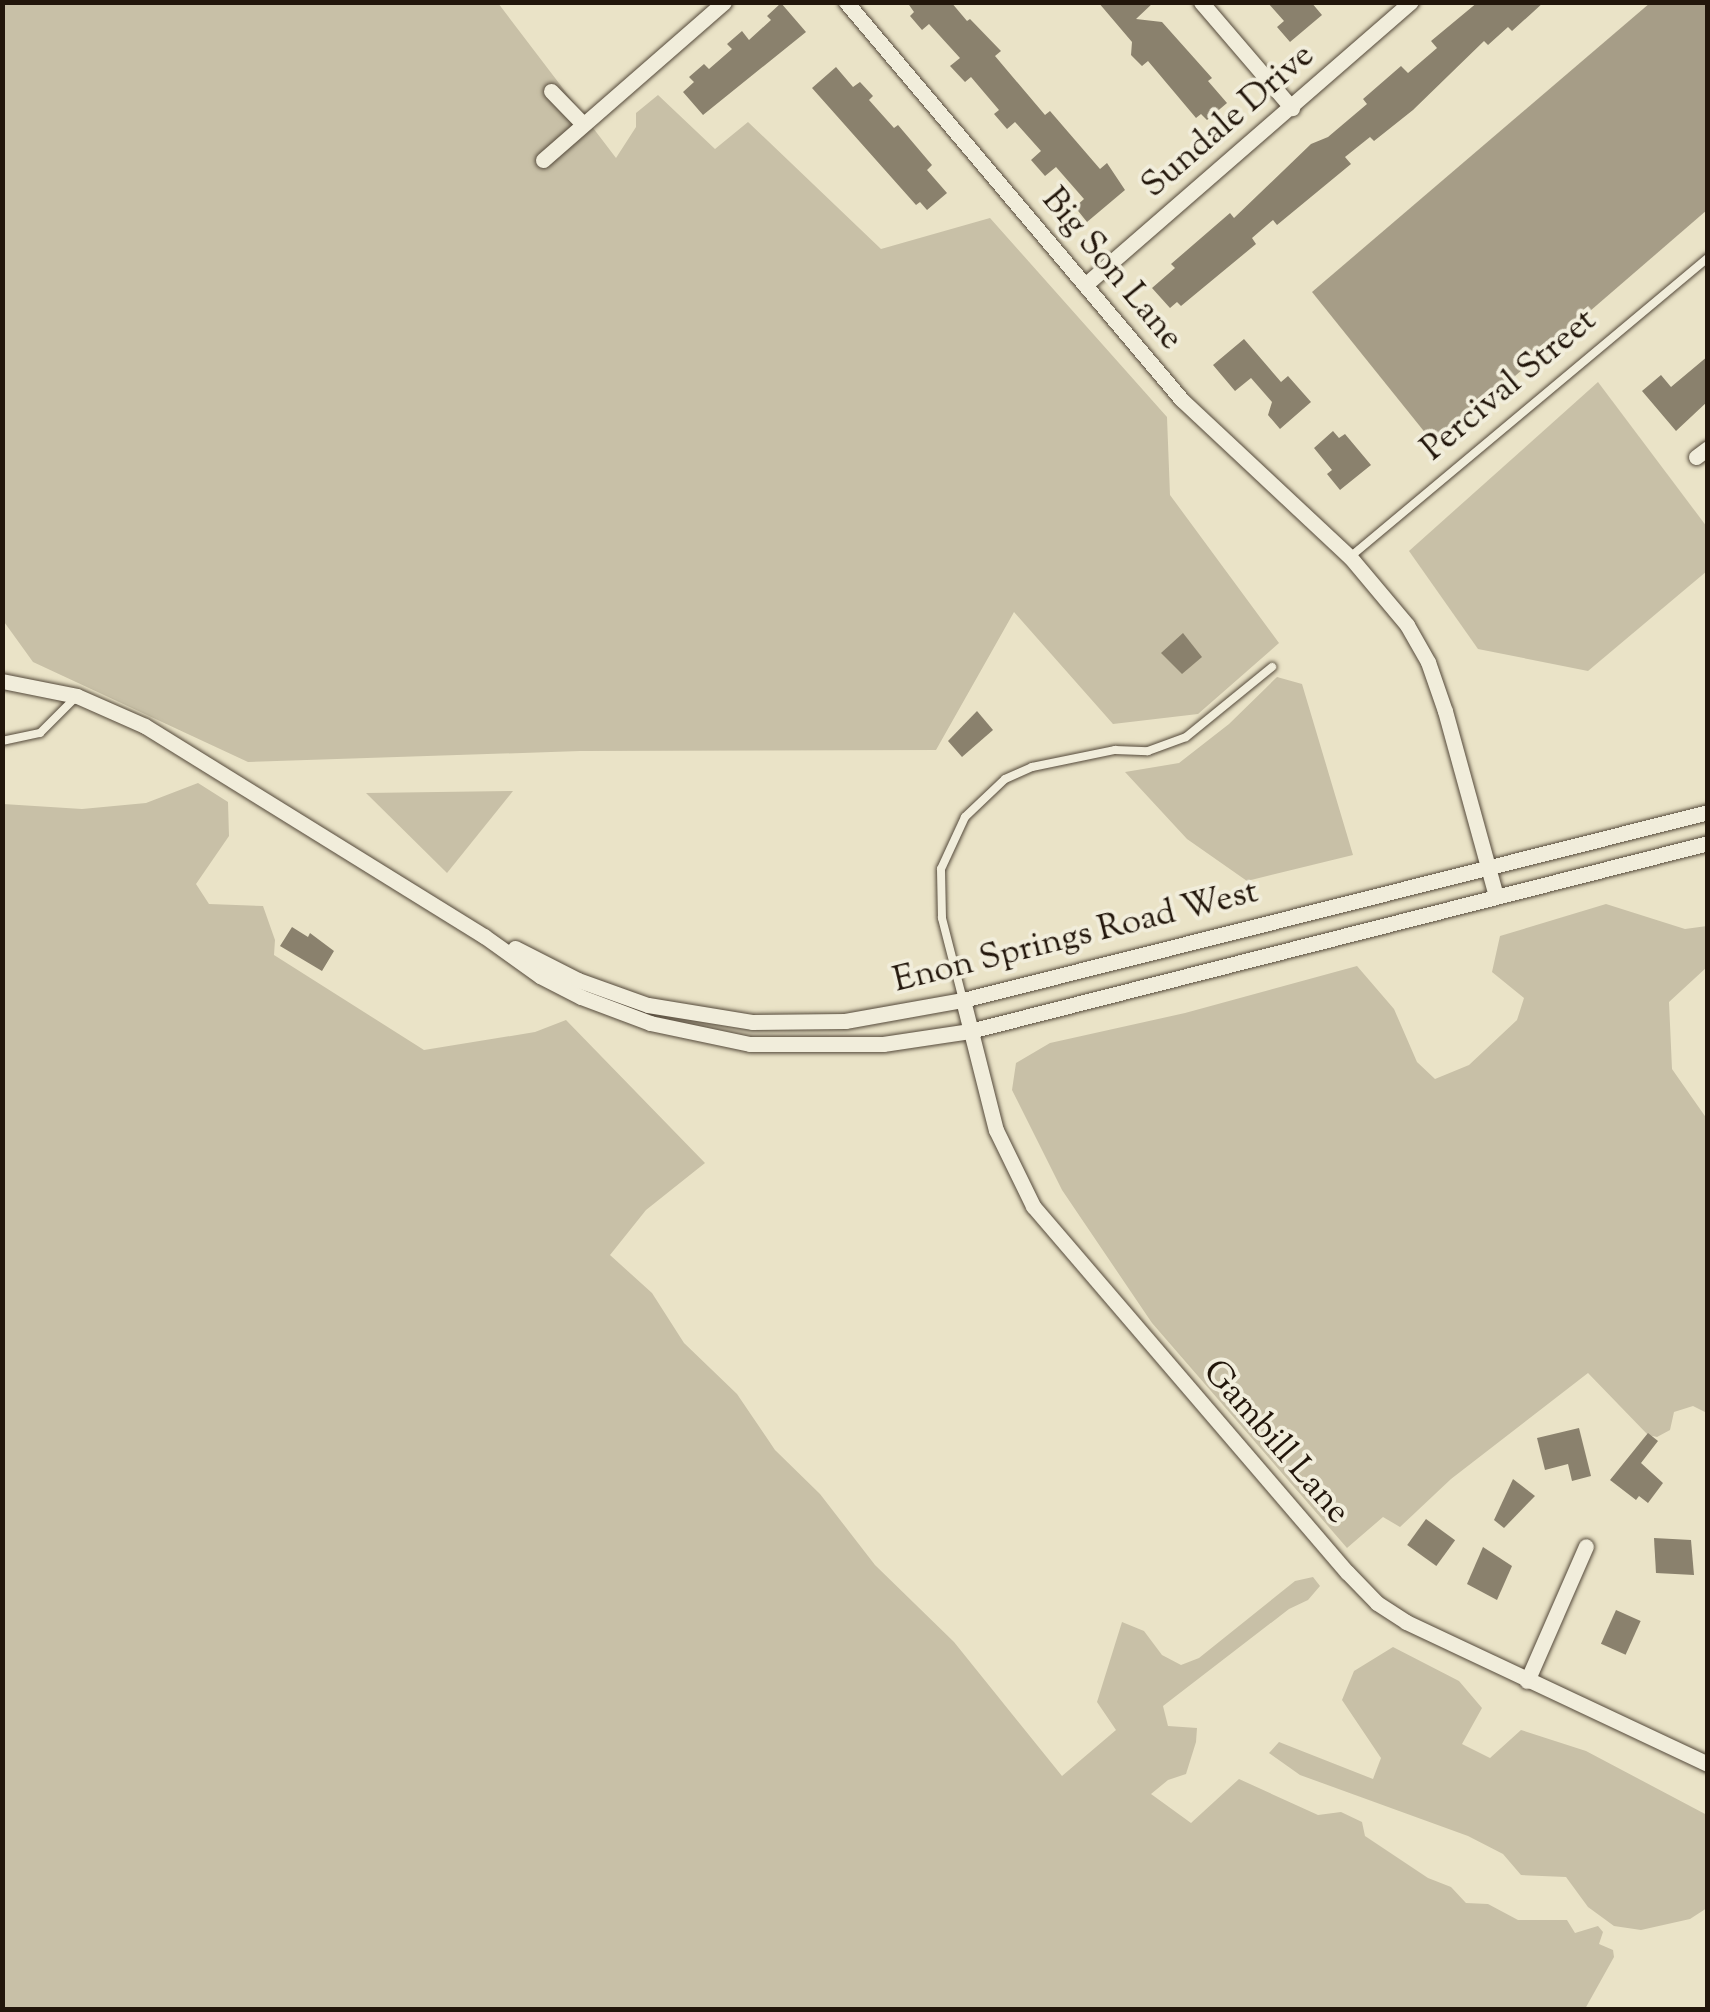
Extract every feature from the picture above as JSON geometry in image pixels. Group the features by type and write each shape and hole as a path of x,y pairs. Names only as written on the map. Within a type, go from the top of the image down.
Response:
{"street":[{"path":"543,160 724,2"},
{"name":"Big Son Lane","path":"846,2 1182,400 1350,557 1407,625 1428,662 1496,896"},
{"path":"1201,2 1292,108"},
{"name":"Sundale Drive","path":"1085,286 1411,2"},
{"path":"551,91 582,124"},
{"path":"2,681 77,696 145,726 465,924 540,976 581,997 687,1033 750,1044 829,1047 970,1031 1708,843"},
{"name":"Enon Springs Road West","path":"465,924 600,990 723,1019 825,1023 963,1000 1708,812"},
{"name":"Gambill Lane","path":"963,1000 996,1130 1033,1206 1376,1603 1406,1622 1527,1681 1708,1764"},
{"path":"1527,1681 1586,1546"}],"lane":[{"name":"Percival Street","path":"1350,557 1708,258"},
{"path":"963,1000 942,918 941,869 964,816 1005,779 1032,767 1115,750 1148,751 1186,738 1272,667"},
{"path":"2,741 40,732 77,696"}],"shaded area":[{"path":"2,3 498,3 616,158 636,127 636,113 658,95 715,149 748,122 881,249 990,218 1167,417 1170,495 1279,643 1198,714 1113,724 1014,612 936,750 580,751 248,762 33,662 2,619"},
{"path":"1650,3 1707,3 1707,210 1435,445 1312,292"},
{"path":"1598,382 1707,527 1707,571 1588,671 1478,649 1409,551"},
{"path":"1277,677 1302,684 1353,855 1247,881 1187,839 1125,772 1179,763 1229,724"},
{"path":"198,783 228,802 229,836 196,884 209,904 263,906 275,940 274,955 424,1050 535,1032 566,1020 705,1163 646,1210 610,1255 652,1293 684,1343 737,1394 775,1450 820,1494 875,1565 954,1642 1062,1776 1116,1730 1097,1702 1122,1622 1144,1631 1162,1655 1181,1665 1199,1658 1295,1581 1313,1577 1320,1586 1308,1600 1289,1609 1163,1706 1168,1726 1197,1728 1196,1742 1186,1774 1168,1780 1151,1794 1191,1823 1239,1779 1318,1815 1341,1812 1362,1822 1365,1836 1428,1878 1451,1887 1466,1903 1488,1904 1518,1920 1567,1920 1575,1933 1598,1926 1603,1932 1599,1944 1613,1950 1614,1957 1585,2009 3,2009 3,804 82,809 146,803"},
{"path":"513,791 447,873 366,793"},
{"path":"1606,904 1685,929 1707,926 1707,967 1669,1002 1672,1069 1707,1119 1707,1413 1693,1406 1674,1412 1670,1430 1657,1437 1648,1435 1588,1373 1451,1479 1400,1527 1383,1517 1347,1548 1152,1323 1062,1190 1012,1090 1016,1063 1050,1043 1185,1013 1357,966 1394,1009 1417,1062 1435,1079 1469,1065 1517,1020 1524,998 1492,972 1500,936"},
{"path":"1393,1647 1459,1681 1482,1708 1462,1744 1490,1758 1521,1730 1586,1751 1707,1815 1707,1908 1690,1919 1641,1930 1614,1926 1588,1907 1566,1877 1521,1875 1503,1854 1468,1836 1300,1775 1269,1753 1279,1742 1373,1779 1381,1758 1342,1700 1354,1671"}],"building":[{"path":"907,2 951,2 1001,51 995,56 1045,115 1050,111 1100,169 1107,163 1125,190 1087,222 1075,207 1084,199 1056,167 1045,176 1031,160 1041,151 1015,122 1007,129 994,114 999,110 971,77 965,82 950,66 960,58 929,24 922,30 910,16 914,12"},
{"path":"1098,2 1154,2 1136,19 1162,22 1212,78 1208,81 1227,103 1207,120 1201,114 1196,118 1148,61 1142,66 1131,55 1132,42"},
{"path":"1267,2 1311,2 1322,15 1290,42 1277,27 1284,21"},
{"path":"1478,2 1544,2 1512,31 1508,27 1488,45 1484,41 1413,110 1374,141 1370,137 1345,157 1351,164 1277,225 1273,220 1252,238 1256,244 1181,306 1177,302 1170,308 1152,288 1175,268 1171,264 1230,213 1234,218 1311,144 1328,137 1367,104 1363,99 1401,66 1408,73 1437,48 1431,41"},
{"path":"781,3 806,32 703,115 683,92 694,82 689,77 704,64 709,69 732,49 727,44 742,31 749,40 771,20 767,16"},
{"path":"836,67 853,87 860,82 873,96 869,100 894,128 898,125 932,165 927,170 947,193 927,210 920,202 916,205 812,88"},
{"path":"1244,339 1281,382 1288,376 1311,402 1280,429 1268,415 1272,402 1251,378 1235,391 1213,365"},
{"path":"1708,356 1708,401 1676,431 1642,391 1661,375 1671,387"},
{"path":"1333,431 1339,438 1345,434 1371,465 1340,490 1327,474 1332,470 1314,448"},
{"path":"1183,633 1202,657 1182,674 1161,653"},
{"path":"977,711 993,730 962,757 948,741"},
{"path":"292,927 308,937 310,933 334,951 322,971 280,946"},
{"path":"1579,1428 1591,1476 1572,1481 1568,1464 1545,1470 1537,1438"},
{"path":"1648,1433 1658,1441 1641,1463 1663,1483 1648,1503 1639,1496 1636,1500 1610,1480"},
{"path":"1513,1479 1535,1496 1504,1528 1494,1520"},
{"path":"1426,1519 1455,1540 1436,1566 1407,1545"},
{"path":"1654,1538 1691,1540 1694,1575 1656,1573"},
{"path":"1483,1547 1512,1566 1497,1600 1467,1584"},
{"path":"1616,1610 1641,1621 1626,1655 1601,1644"}]}
